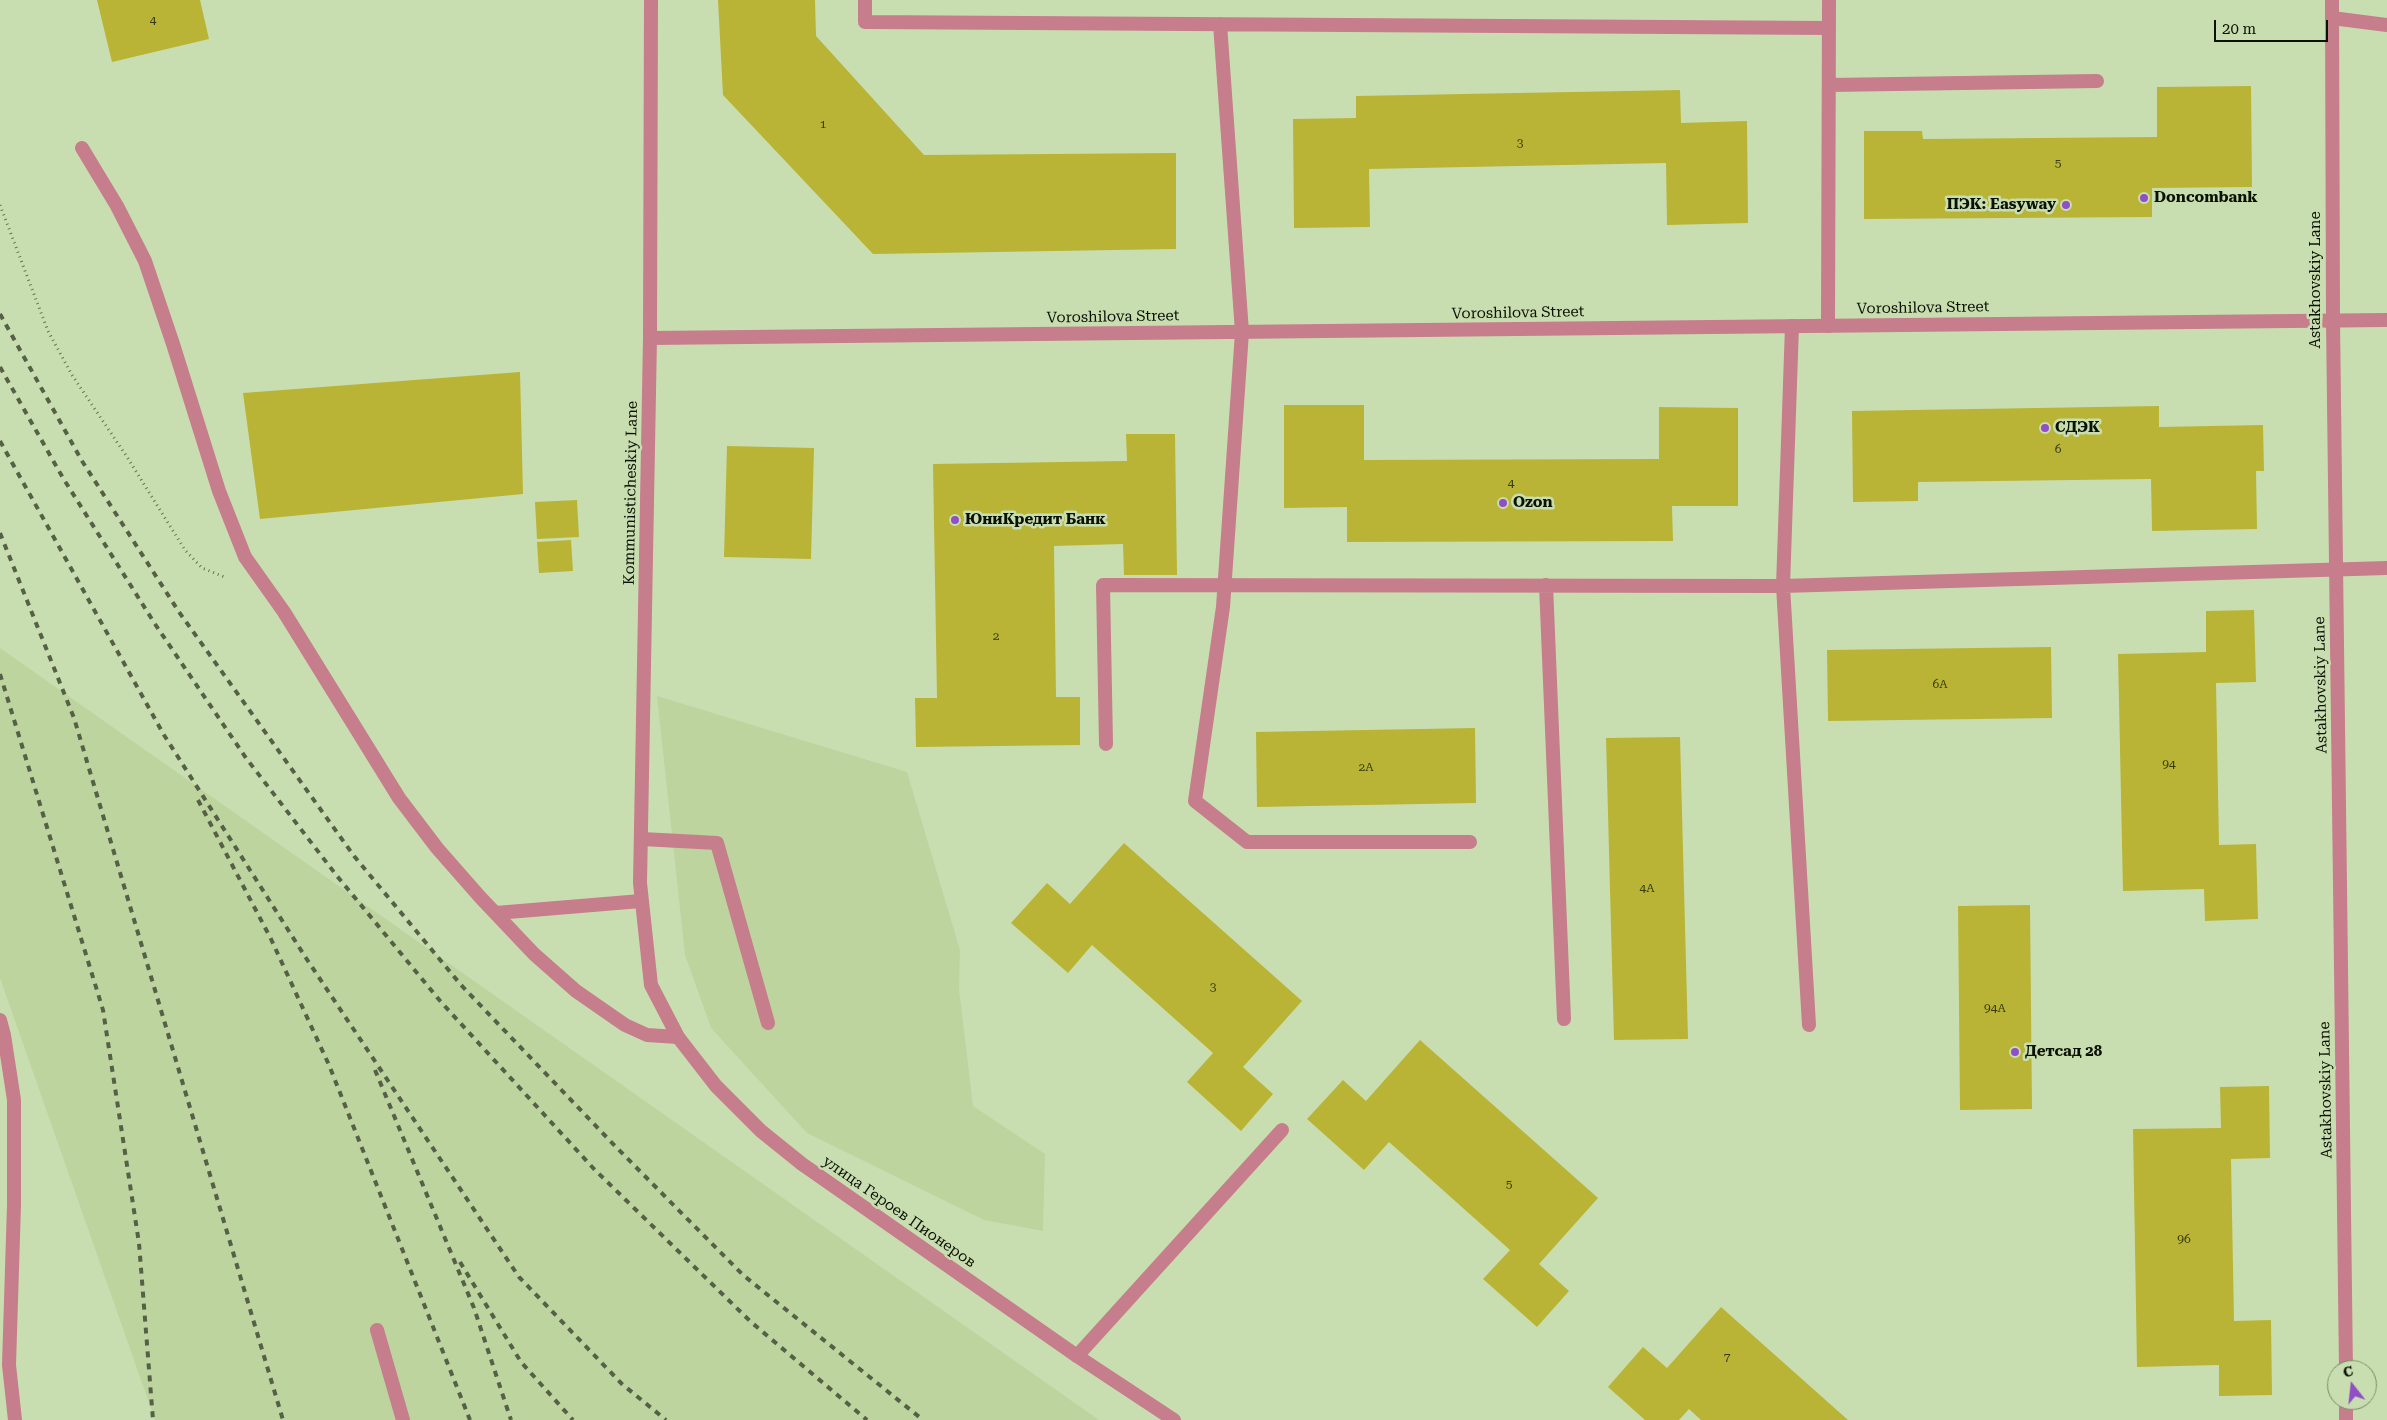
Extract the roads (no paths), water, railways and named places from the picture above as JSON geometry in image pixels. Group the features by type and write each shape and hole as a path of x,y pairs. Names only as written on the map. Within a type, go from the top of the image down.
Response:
{"street":[{"name":"Kommunisticheskiy Lane","path":"651,0 650,338 641,901 651,985"},
{"path":"865,0 865,22 1829,28"},
{"path":"1828,326 1829,0"},
{"name":"Astakhovskiy Lane","path":"2332,0 2332,321 2346,1360"},
{"path":"2332,18 2387,25"},
{"path":"1220,24 1242,332 1225,585 1195,801 1246,842 1470,842"},
{"path":"1829,85 2097,81"},
{"path":"82,148 117,206 144,261 173,344 219,491 245,557 284,612 399,798 437,848 496,913 534,954 576,991 625,1025 647,1035 678,1037"},
{"name":"Voroshilova Street","path":"650,338 2387,320"},
{"path":"1792,326 1783,586 1809,1025"},
{"path":"1106,744 1103,585 1783,586 2335,568 2387,568"},
{"path":"1546,585 1564,1019"},
{"path":"642,839 717,844 768,1023"},
{"path":"496,913 641,901"},
{"name":"улица Героев Пионеров","path":"651,985 678,1037 716,1086 761,1131 802,1164 1077,1356 1174,1420"},
{"path":"0,1020 14,1100 14,1205 9,1365 15,1420"},
{"path":"1077,1356 1282,1130"},
{"path":"377,1330 403,1420"}],"railway":[{"path":"0,314 82,461 179,612 354,856 461,985 615,1146 743,1275 923,1420"},
{"path":"0,367 63,478 155,624 246,758 337,876 441,1002 594,1169 751,1322 867,1420"},
{"path":"0,441 164,735 306,958 519,1277 622,1384 666,1420"},
{"path":"0,533 74,718 283,1420"},
{"path":"0,674 103,1010 139,1243 153,1420"},
{"path":"198,800 271,939 329,1065 470,1420"},
{"path":"375,1070 474,1308 511,1420"},
{"path":"460,1262 521,1362 573,1420"}],"place":[{"name":"Doncombank","path":"2144,198"},
{"name":"ПЭК: Easyway","path":"2066,205"},
{"name":"СДЭК","path":"2045,428"},
{"name":"Ozon","path":"1503,503"},
{"name":"ЮниКредит Банк","path":"955,520"},
{"name":"Детсад 28","path":"2015,1052"}]}
